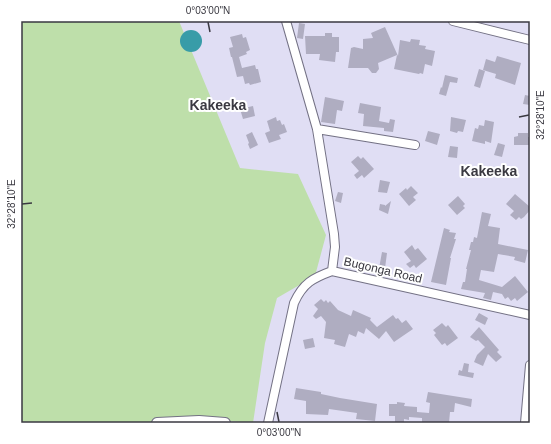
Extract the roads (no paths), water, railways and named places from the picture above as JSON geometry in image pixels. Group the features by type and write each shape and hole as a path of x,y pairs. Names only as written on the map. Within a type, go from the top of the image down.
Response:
{"street":[{"path":"286,21 317,129 334,234 335,247 332,271"},
{"path":"453,21 530,40"},
{"path":"317,129 415,145"},
{"name":"Bugonga Road","path":"268,423 294,303 298,293 316,276 332,271 530,315"},
{"path":"525,423 530,365"},
{"path":"157,423 224,423"}],"water":[{"path":"191,30 199,33 202,41 199,49 191,52 183,49 180,41 183,33"}],"district":[{"name":"Kakeeka","path":"218,105"},
{"name":"Kakeeka","path":"489,171"}]}
